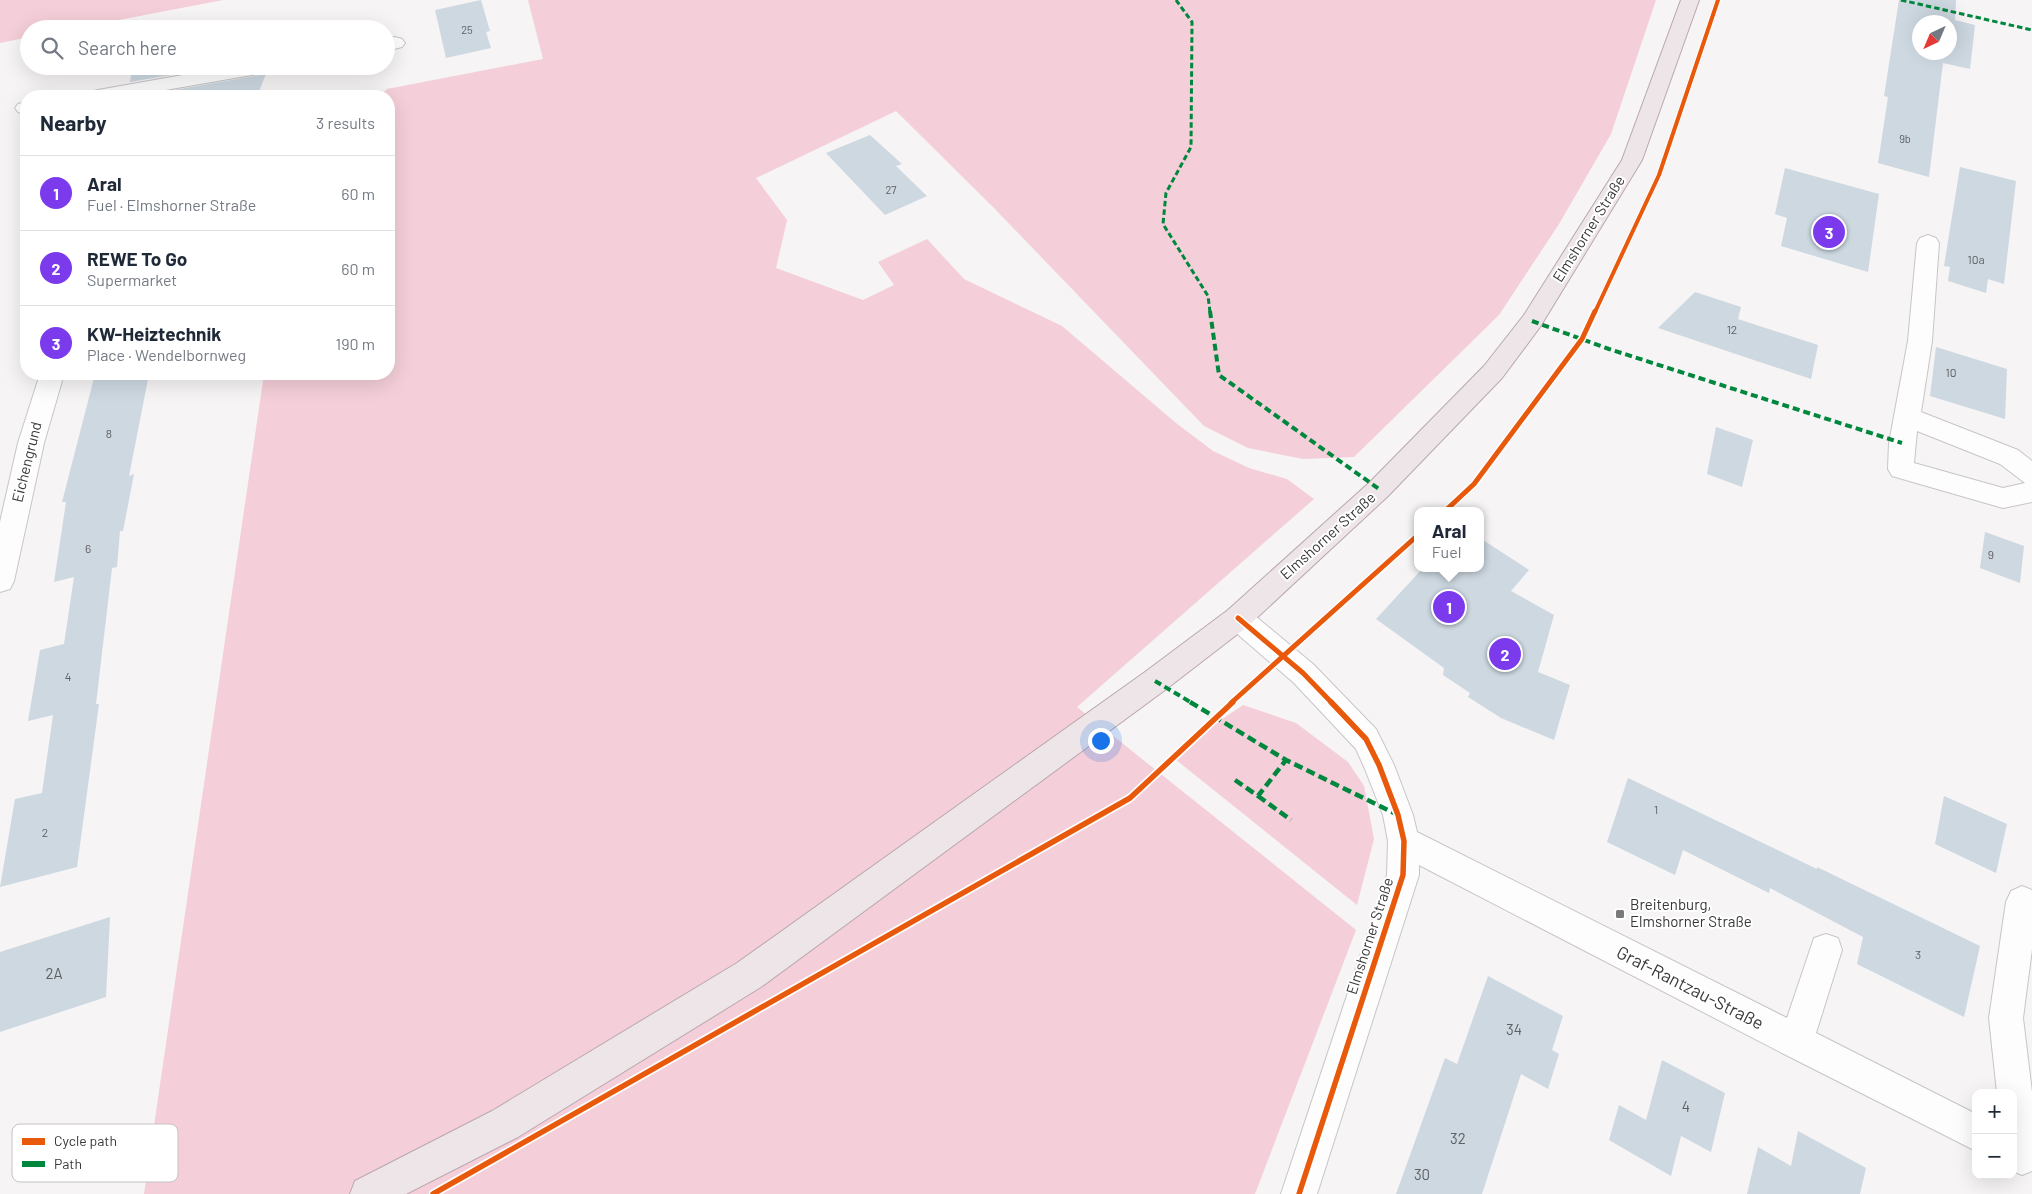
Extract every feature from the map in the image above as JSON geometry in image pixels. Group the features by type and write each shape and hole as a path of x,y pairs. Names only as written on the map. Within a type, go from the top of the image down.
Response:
{"main road":[{"name":"Elmshorner Straße","path":"1238,618 1379,489 1493,372 1532,321 1632,160 1690,0"},
{"path":"368,1194 505,1124 749,975 1155,681 1238,618"}],"street":[{"path":"165,90 230,75"},
{"path":"1928,243 1920,341 1908,417 1902,442 1901,469 2003,498 2032,492"},
{"name":"Eichengrund","path":"0,581 31,443 50,380"},
{"path":"1908,417 2009,457 2032,475"},
{"name":"Elmshorner Straße","path":"1238,618 1304,673 1366,739 1390,790 1404,841 1403,875 1299,1194"},
{"name":"Graf-Rantzau-Straße","path":"1404,841 1972,1131"},
{"path":"2022,902 2006,1018 2022,1156"},
{"path":"1796,1042 1826,950"}],"shaded area":[{"path":"0,0 223,0 119,20 20,20 20,39 0,43"},
{"path":"528,0 1656,0 1611,134 1559,224 1499,315 1354,457 1303,459 1248,448 1204,426 994,208 896,111 756,178 787,220 776,268 863,300 894,285 878,262 927,239 964,279 1062,326 1176,423 1213,451 1249,468 1287,479 1314,499 1077,707 1356,930 1255,1194 144,1194 146,1182 178,1182 178,1124 154,1124 263,380 395,380 395,90 386,90 543,59"},
{"path":"1243,705 1296,723 1348,762 1364,786 1374,839 1357,905 1170,755"}],"building":[{"path":"481,0 490,31 486,32 491,48 446,58 435,10"},
{"path":"1899,0 1956,0 1955,15 1912,15 1912,60 1957,60 1957,20 1975,25 1970,69 1943,63 1929,177 1878,163 1888,97 1884,96"},
{"path":"131,75 170,75 130,82"},
{"path":"260,75 266,75 259,90 174,90"},
{"path":"870,135 902,164 896,166 927,196 885,215 826,153"},
{"path":"1960,167 2016,181 2004,284 1988,279 1986,293 1948,281 1950,267 1944,266"},
{"path":"1785,168 1879,194 1868,272 1781,246 1787,218 1775,214"},
{"path":"1695,292 1741,307 1738,319 1818,345 1811,379 1658,328"},
{"path":"1936,347 2007,369 2005,419 1930,396"},
{"path":"93,380 148,380 129,476 134,474 123,531 120,531 117,567 112,568 96,704 99,704 77,867 0,887 15,799 42,793 53,715 28,721 40,650 64,644 74,577 54,582 66,502 62,502"},
{"path":"1716,427 1753,440 1742,487 1707,474"},
{"path":"1985,532 2024,546 2020,583 1980,568"},
{"path":"1484,541 1529,570 1511,591 1554,615 1538,672 1570,685 1554,740 1501,718 1468,697 1470,693 1443,675 1444,668 1376,619 1419,572 1484,572"},
{"path":"1628,778 1980,946 1964,1017 1857,964 1863,937 1770,888 1769,893 1683,850 1675,875 1607,842"},
{"path":"1944,796 2007,824 1996,873 1935,844"},
{"path":"110,917 106,997 0,1032 0,952"},
{"path":"1488,976 1563,1016 1552,1050 1559,1054 1548,1089 1521,1074 1482,1194 1396,1194 1445,1058 1457,1064"},
{"path":"1662,1060 1725,1093 1711,1152 1681,1136 1671,1176 1609,1140 1619,1105 1646,1120"},
{"path":"1798,1131 1866,1168 1860,1194 1747,1194 1758,1147 1791,1166"}],"marked path":[{"path":"1176,0 1192,22 1191,147 1166,193 1163,224 1208,296 1219,375 1379,489"},
{"path":"1901,0 2032,30"},
{"path":"1532,321 1609,349 1902,443"},
{"path":"1155,681 1286,760 1398,815"},
{"path":"1235,780 1258,796 1286,760"},
{"path":"1258,796 1291,820"}],"cycle path":[{"path":"1449,507 1474,484 1582,339 1659,175 1718,0"},
{"path":"433,1194 1130,798 1283,655 1414,539"},
{"path":"1238,618 1303,673 1366,739 1379,765 1398,815 1404,841 1403,875 1299,1194"}],"place":[{"name":"KW-Heiztechnik","path":"1829,232"},
{"name":"Aral","path":"1449,607"},
{"name":"REWE To Go","path":"1505,654"},
{"name":"Breitenburg, Elmshorner Straße","path":"1620,914"}]}
